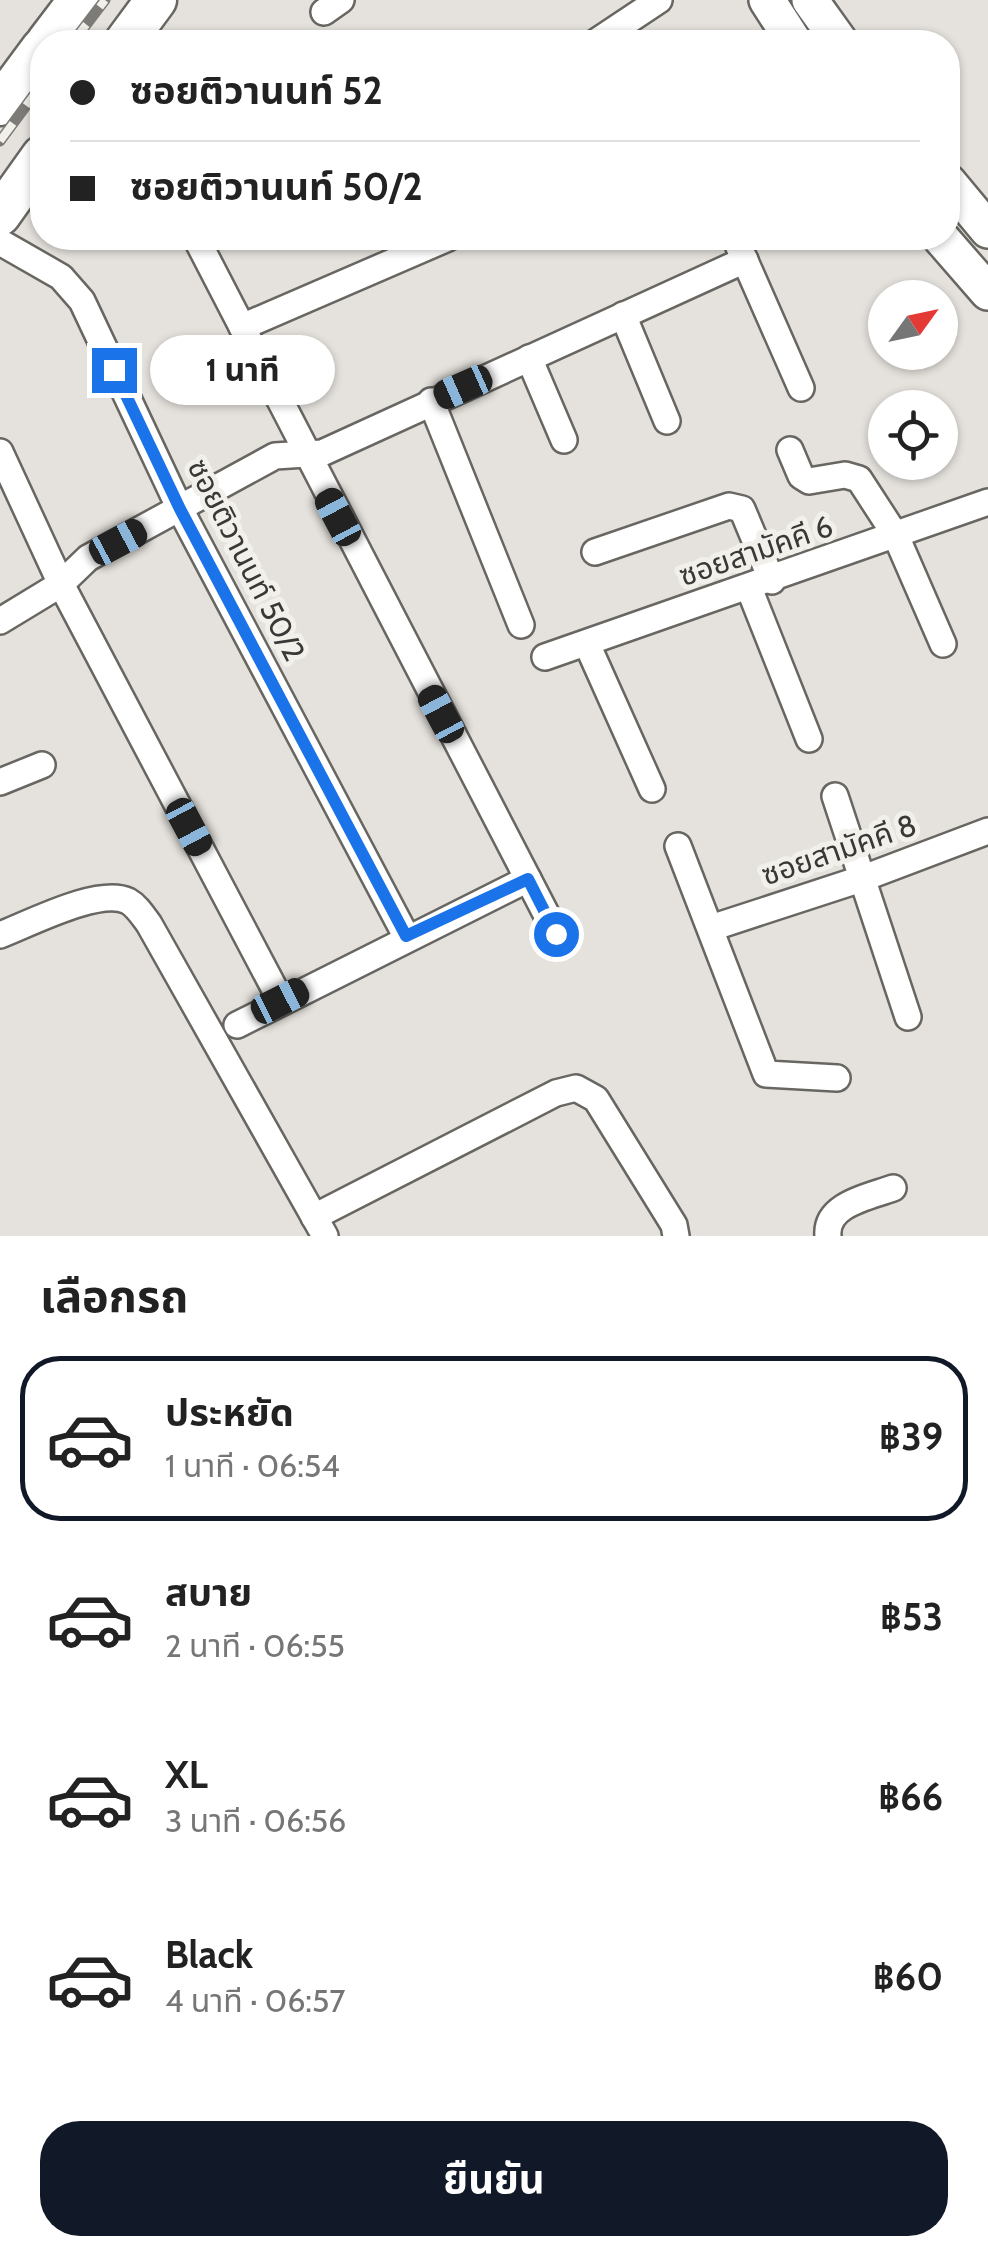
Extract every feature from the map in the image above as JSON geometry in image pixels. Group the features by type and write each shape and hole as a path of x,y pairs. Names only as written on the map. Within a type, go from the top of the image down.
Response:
{"main road":[{"path":"56,30 79,0"},
{"path":"134,30 156,0"},
{"path":"766,0 786,30"},
{"path":"813,1 832,30"},
{"path":"0,105 30,65"},
{"path":"0,214 30,173"},
{"path":"960,196 988,230"},
{"path":"951,250 988,292"}],"street":[{"path":"614,30 659,0"},
{"name":"ซอยติวานนท์ 50/2","path":"0,242 62,277 82,302 180,509 406,936"},
{"path":"202,250 303,452 556,934"},
{"path":"242,327 420,250"},
{"path":"0,621 61,584 88,558 276,456 322,453 623,316 738,250"},
{"path":"740,250 801,388"},
{"path":"623,316 667,421"},
{"path":"528,358 564,440"},
{"path":"430,402 521,625"},
{"path":"790,450 801,476 810,481 845,475 858,479 896,536 943,644"},
{"path":"0,452 9,495 61,584 280,1001"},
{"name":"ซอยสามัคคี 6","path":"544,657 988,502"},
{"path":"595,552 730,506 742,509 760,584 809,739"},
{"path":"586,644 652,789"},
{"path":"0,782 42,764"},
{"path":"835,796 908,1017"},
{"name":"ซอยสามัคคี 8","path":"711,928 861,880 988,831"},
{"path":"678,846 766,1074 837,1078"},
{"path":"237,1026 406,936 528,879"},
{"path":"0,935 86,901 123,898 149,924 320,1227 556,1093 576,1088 596,1099 674,1226 676,1236"},
{"path":"828,1236 827,1226 836,1211 892,1188"}],"railway":[{"path":"82,30 105,0"},
{"path":"0,141 30,100"}],"route":[{"path":"114,370 180,509 406,936 528,879 556,934"}]}
